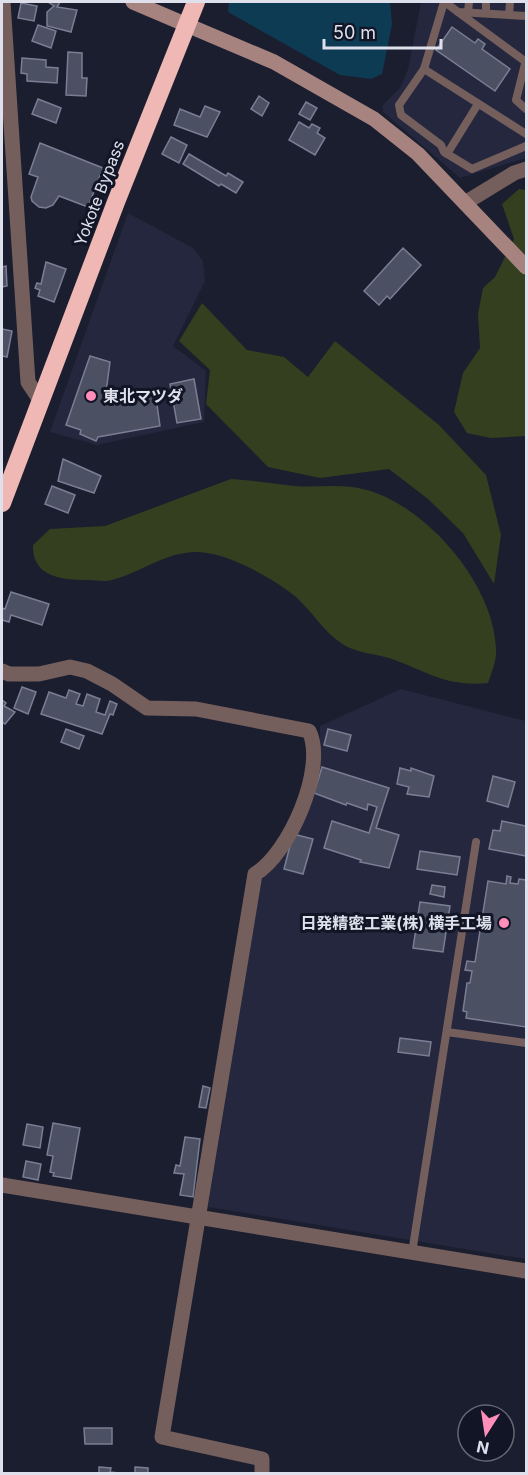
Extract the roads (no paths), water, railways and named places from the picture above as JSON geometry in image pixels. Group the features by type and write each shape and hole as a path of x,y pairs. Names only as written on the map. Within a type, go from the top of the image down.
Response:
{"highway":[{"name":"Yokote Bypass","path":"2,503 196,2"}],"street":[{"path":"3,2 28,382 40,400"},
{"path":"133,2 274,62 374,118 418,154 526,267"},
{"path":"465,203 514,173 526,169"},
{"path":"2,671 9,675 39,674 70,667 87,670 147,708 196,709 309,731 315,742 315,756 302,811 269,866 255,874 162,1437 262,1459 262,1473"},
{"path":"2,1185 526,1271"}],"lane":[{"path":"526,108 516,100 526,61 445,2 424,69 399,105 401,115 441,145 447,154 472,169 526,146"},
{"path":"468,12 469,2"},
{"path":"486,2 486,13"},
{"path":"509,15 510,2"},
{"path":"458,12 526,16"},
{"path":"424,69 526,134"},
{"path":"447,154 478,104"},
{"path":"412,1253 476,842"},
{"path":"447,1032 526,1043"}],"place":[{"name":"東北マツダ","path":"91,396"},
{"name":"日発精密工業(株) 横手工場","path":"504,923"}]}
